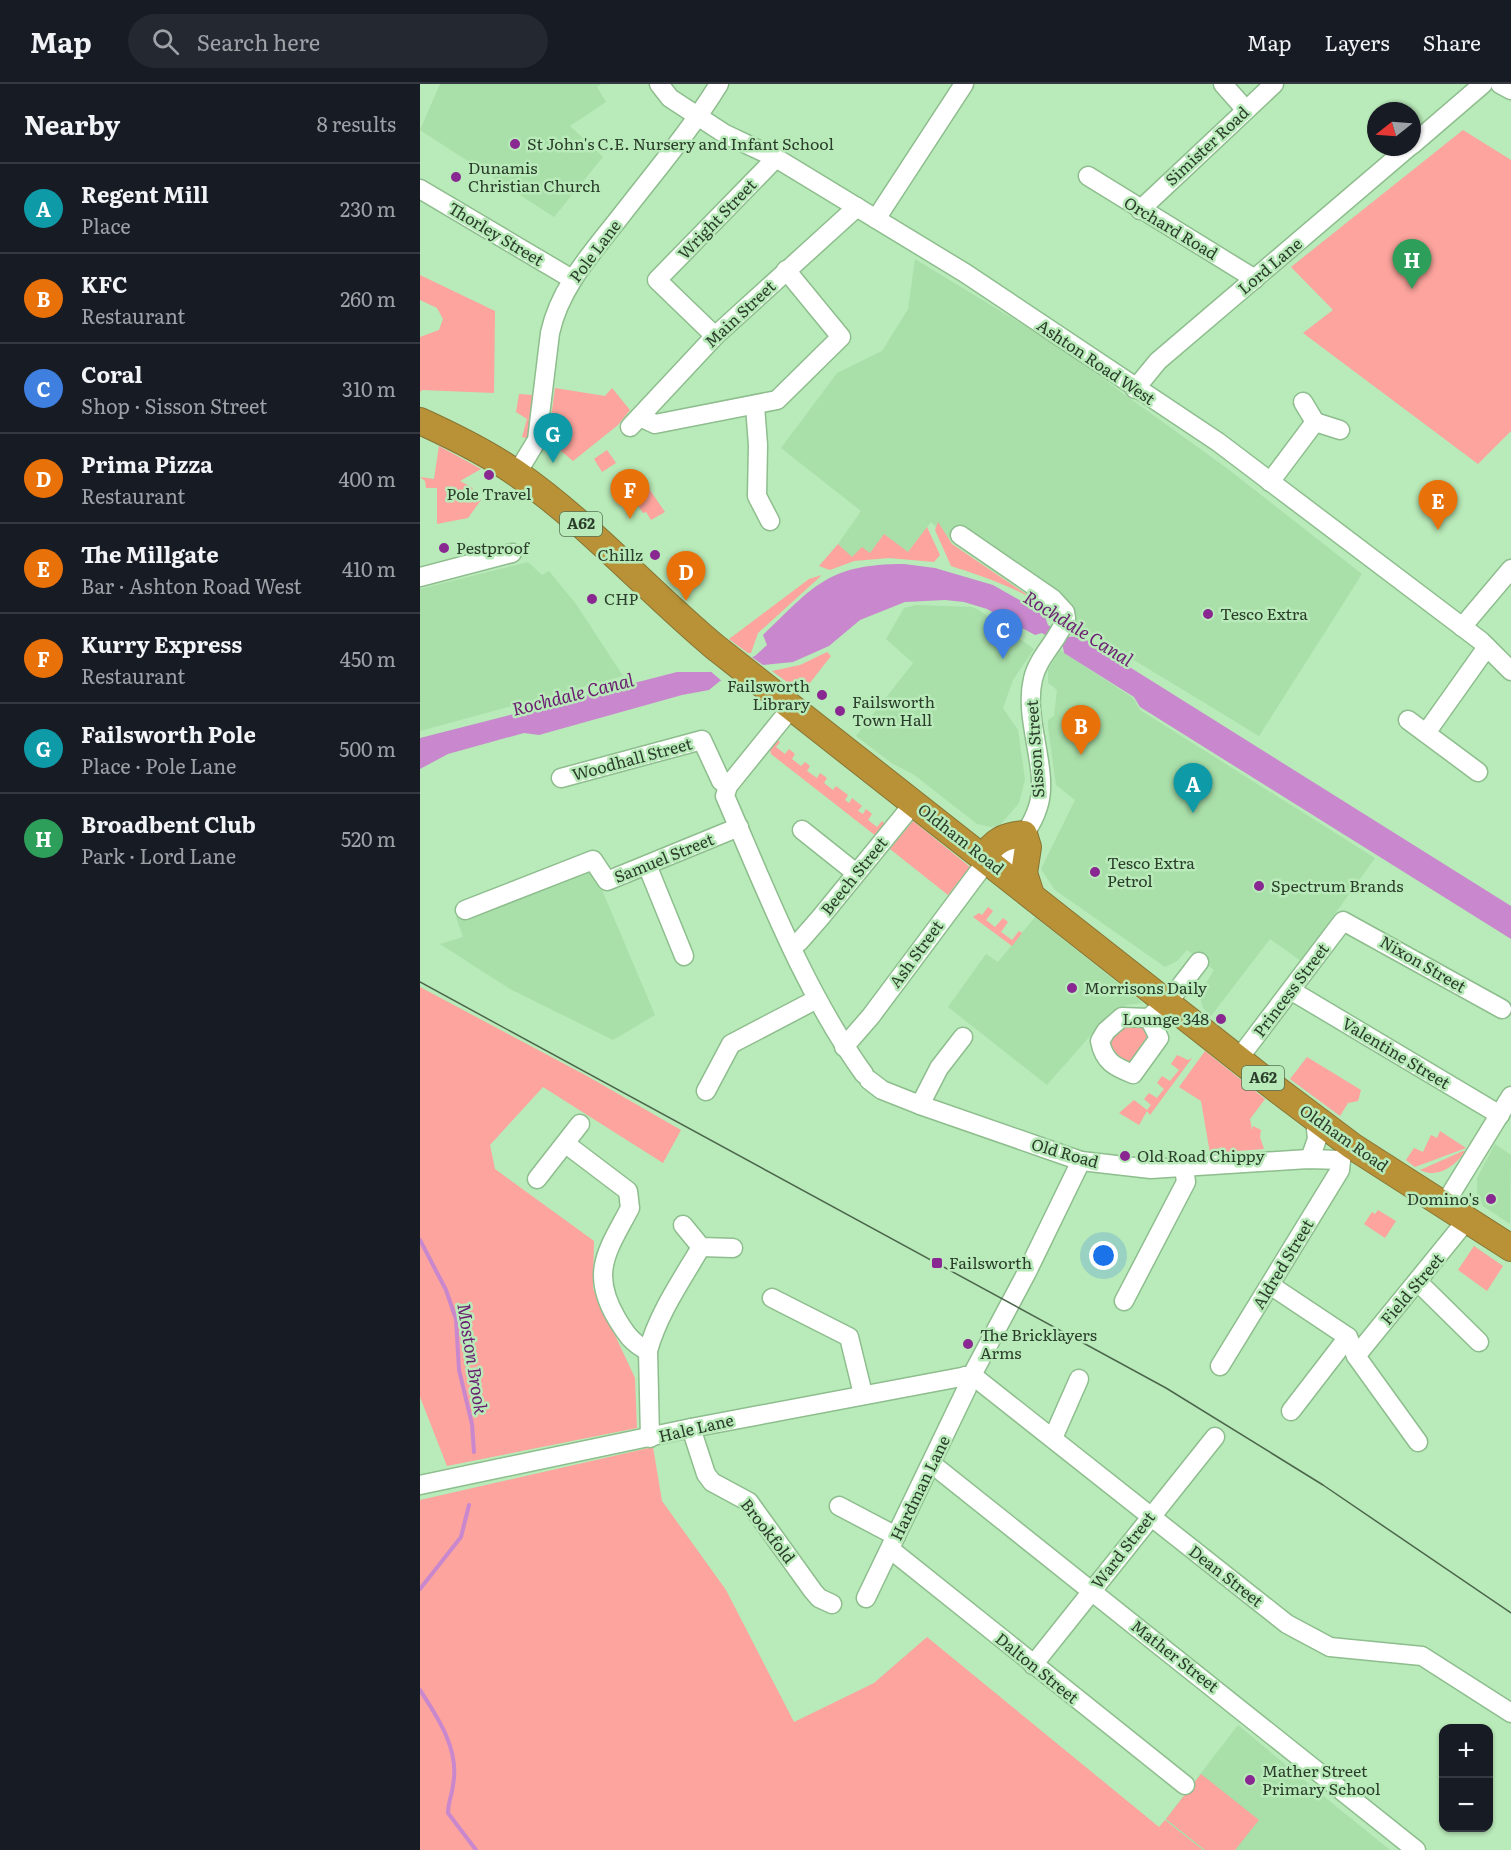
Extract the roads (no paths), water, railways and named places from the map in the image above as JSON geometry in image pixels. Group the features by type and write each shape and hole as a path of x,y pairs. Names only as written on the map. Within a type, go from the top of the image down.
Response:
{"highway":[{"name":"Oldham Road","path":"420,421 480,450 516,473 583,526 676,615 1031,895 1157,1009 1239,1058 1315,1119 1347,1153 1444,1205 1511,1248"},
{"path":"991,864 992,844 1009,835 1024,834 1028,847 1024,873 1031,895"}],"street":[{"name":"Ashton Road West","path":"659,84 670,98 725,134 776,158 965,273 1135,389 1218,442 1462,627 1511,671"},
{"name":"Pole Lane","path":"516,473 537,440 550,333 554,316 572,279 699,117 719,84"},
{"path":"876,219 962,84"},
{"path":"1223,84 1245,109"},
{"name":"Simister Road","path":"1140,210 1274,84"},
{"name":"Lord Lane","path":"1421,137 1482,84"},
{"path":"1500,84 1511,90"},
{"name":"Lord Lane","path":"1135,389 1158,362 1399,156"},
{"name":"Wright Street","path":"715,336 657,280 776,158"},
{"name":"Orchard Road","path":"1088,176 1255,279"},
{"name":"Thorley Street","path":"420,189 572,279"},
{"name":"Main Street","path":"755,406 655,424 635,422 715,336 857,207"},
{"path":"770,521 757,496 758,445 755,406 777,400 841,337 786,270"},
{"path":"1303,402 1315,422 1340,430"},
{"path":"1270,482 1315,422"},
{"name":"Sisson Street","path":"960,535 1060,605 1065,612 1064,624 1048,647 1033,677 1030,698 1041,788 1038,807 1024,834"},
{"path":"420,577 512,553"},
{"path":"1462,627 1511,569"},
{"path":"1426,733 1487,648"},
{"path":"728,786 792,707"},
{"path":"1408,720 1478,772"},
{"name":"Old Road","path":"702,740 721,782 728,786 725,796 818,999 844,1047 867,1077 882,1090 1081,1161 1129,1168 1310,1159 1347,1153"},
{"name":"Woodhall Street","path":"561,778 702,740"},
{"name":"Beech Street","path":"792,945 800,942 914,803"},
{"name":"Samuel Street","path":"465,910 593,860 607,881 739,827"},
{"path":"802,830 856,873"},
{"name":"Ash Street","path":"844,1047 872,1016 980,870 991,864"},
{"path":"647,865 684,956"},
{"name":"Princess Street","path":"1239,1058 1343,921"},
{"name":"Nixon Street","path":"1343,921 1502,1010"},
{"path":"1157,1009 1176,992 1198,962"},
{"name":"Valentine Street","path":"1292,991 1500,1115"},
{"path":"706,1091 731,1044 818,999"},
{"path":"920,1105 939,1068 963,1037"},
{"path":"1444,1205 1511,1096"},
{"path":"1310,1159 1317,1139 1315,1119"},
{"path":"537,1179 580,1124"},
{"path":"566,1144 628,1191 631,1199 630,1208 603,1262 601,1281 606,1299 632,1343 648,1351"},
{"name":"Aldred Street","path":"1220,1366 1340,1170 1347,1153"},
{"name":"Hardman Lane","path":"866,1598 932,1464 967,1388 969,1376 1027,1272 1081,1161"},
{"path":"1124,1301 1185,1182 1184,1167"},
{"name":"Field Street","path":"1356,1356 1466,1221"},
{"path":"683,1225 701,1247 733,1248"},
{"path":"650,1438 648,1351 658,1320 701,1247"},
{"path":"1418,1282 1479,1342"},
{"path":"1270,1285 1348,1337 1356,1356 1418,1442"},
{"path":"772,1298 849,1337 863,1394"},
{"path":"1291,1411 1348,1337"},
{"name":"Hale Lane","path":"420,1485 691,1428 969,1376"},
{"name":"Dean Street","path":"969,1376 1053,1438 1149,1517 1287,1624 1330,1647 1422,1656 1511,1713"},
{"path":"1053,1438 1079,1379"},
{"name":"Brookfold","path":"691,1428 706,1474 711,1482 749,1502 813,1592 830,1600"},
{"name":"Ward Street","path":"1033,1665 1215,1437"},
{"name":"Mather Street","path":"932,1464 1416,1850"},
{"name":"Dalton Street","path":"839,1506 893,1543 1033,1665 1185,1785"}],"waterway":[{"name":"Moston Brook","path":"420,1240 446,1290 456,1319 459,1370 472,1424 474,1452"},
{"name":"Moston Brook","path":"420,1589 461,1537 469,1505"},
{"name":"Moston Brook","path":"420,1690 446,1735 453,1759 454,1772 448,1813 476,1850"}],"tram line":[{"path":"420,982 1166,1388 1323,1485 1511,1613"}],"place":[{"name":"St John's C.E. Nursery and Infant School","path":"515,144"},
{"name":"Dunamis Christian Church","path":"456,177"},
{"name":"Broadbent Club","path":"1412,289"},
{"name":"Failsworth Pole","path":"553,463"},
{"name":"Pole Travel","path":"489,475"},
{"name":"Kurry Express","path":"630,519"},
{"name":"The Millgate","path":"1438,530"},
{"name":"Pestproof","path":"444,548"},
{"name":"Chillz","path":"655,555"},
{"name":"CHP","path":"592,599"},
{"name":"Prima Pizza","path":"686,601"},
{"name":"Tesco Extra","path":"1208,614"},
{"name":"Coral","path":"1003,659"},
{"name":"Failsworth Library","path":"822,695"},
{"name":"Failsworth Town Hall","path":"840,711"},
{"name":"KFC","path":"1081,755"},
{"name":"Regent Mill","path":"1193,813"},
{"name":"Tesco Extra Petrol","path":"1095,872"},
{"name":"Spectrum Brands","path":"1259,886"},
{"name":"Morrisons Daily","path":"1072,988"},
{"name":"Lounge 348","path":"1221,1019"},
{"name":"Old Road Chippy","path":"1125,1156"},
{"name":"Domino's","path":"1491,1199"},
{"name":"Failsworth","path":"937,1263"},
{"name":"The Bricklayers Arms","path":"968,1344"},
{"name":"Mather Street Primary School","path":"1250,1780"}],"water label":[{"name":"Rochdale Canal","path":"1078,629"},
{"name":"Rochdale Canal","path":"573,695"}]}
